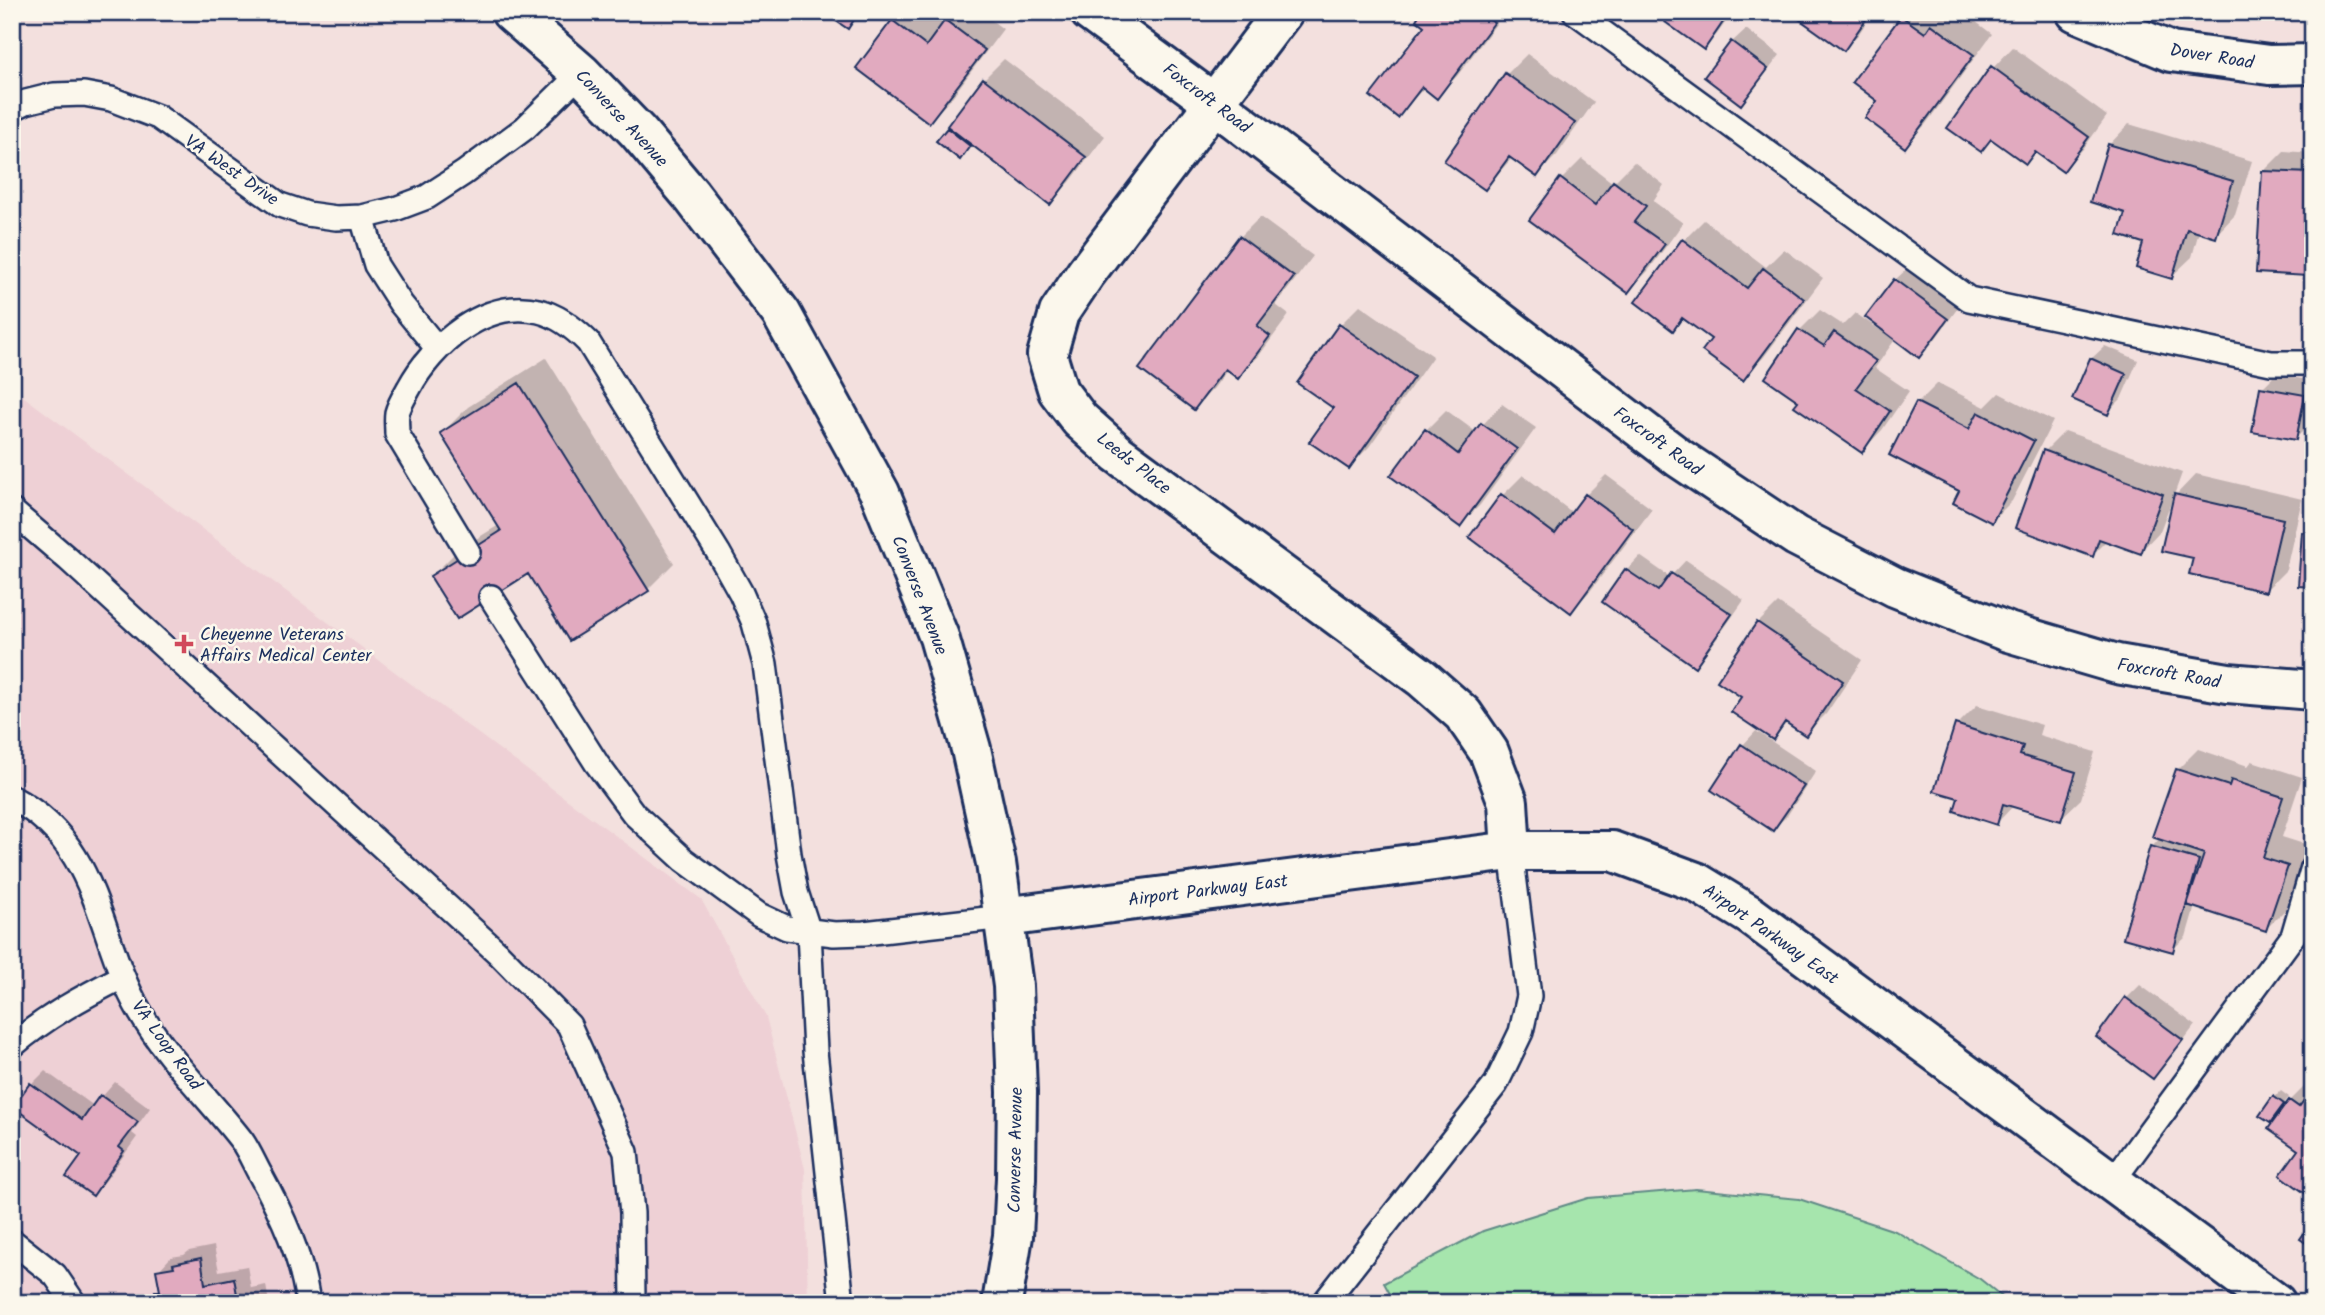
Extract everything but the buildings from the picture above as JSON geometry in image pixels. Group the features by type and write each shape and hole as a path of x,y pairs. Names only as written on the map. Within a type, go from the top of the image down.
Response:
{"street":[{"name":"Converse Avenue","path":"511,12 581,72 638,132 691,195 780,313 880,494 939,637 971,749 996,863 1013,986 1017,1104 1016,1178 1013,1236 1002,1303"},
{"name":"Foxcroft Road","path":"1090,12 1215,104 1679,458 1796,536 1895,587 2008,632 2117,664 2228,684 2313,690"},
{"name":"Leeds Place","path":"1283,12 1086,273 1059,313 1046,355 1058,391 1080,420 1118,454 1422,678 1462,714 1489,752 1508,802 1511,850"},
{"name":"Dover Road","path":"2076,12 2171,52 2269,65 2313,64"},
{"name":"Airport Parkway East","path":"1004,916 1511,850 1612,851 1696,882 1750,915 2276,1303"}],"lane":[{"path":"1575,12 1969,299 2271,363 2313,363"},
{"name":"VA West Drive","path":"12,108 54,95 84,94 111,99 158,117 280,205 307,214 336,218 362,217 427,197 464,173 525,128 581,72"},
{"path":"362,217 376,265 401,304 437,348"},
{"path":"468,552 397,434 397,413 419,370 437,348 460,330 489,315 513,309 537,310 558,317 588,342 718,552 754,623 765,664 789,854 796,892 809,932 815,1052 842,1303"},
{"path":"12,511 98,586 487,943 569,1025 626,1152 632,1213 632,1303"},
{"path":"491,597 597,764 634,814 684,860 759,915 788,928 809,932 864,933 1004,916"},
{"name":"VA Loop Road","path":"12,798 51,827 74,854 92,887 113,957 142,1015 244,1145 287,1228 298,1256 308,1303"},
{"path":"1324,1303 1496,1084 1521,1032 1529,996 1511,850"},
{"path":"2112,1182 2293,936 2313,867"},
{"path":"12,1046 69,1003 122,977"},
{"path":"12,1241 55,1275 74,1303"}],"shaded area":[{"name":"Cheyenne Veterans Affairs Medical Center","path":"12,388 701,899 766,1017 805,1169 808,1303 12,1303"}],"green space":[{"path":"1696,1189 1799,1199 1895,1231 1980,1279 2010,1303 1395,1303 1384,1283 1483,1231 1588,1198"}],"place":[{"name":"Cheyenne Veterans Affairs Medical Center","path":"184,644"}]}
